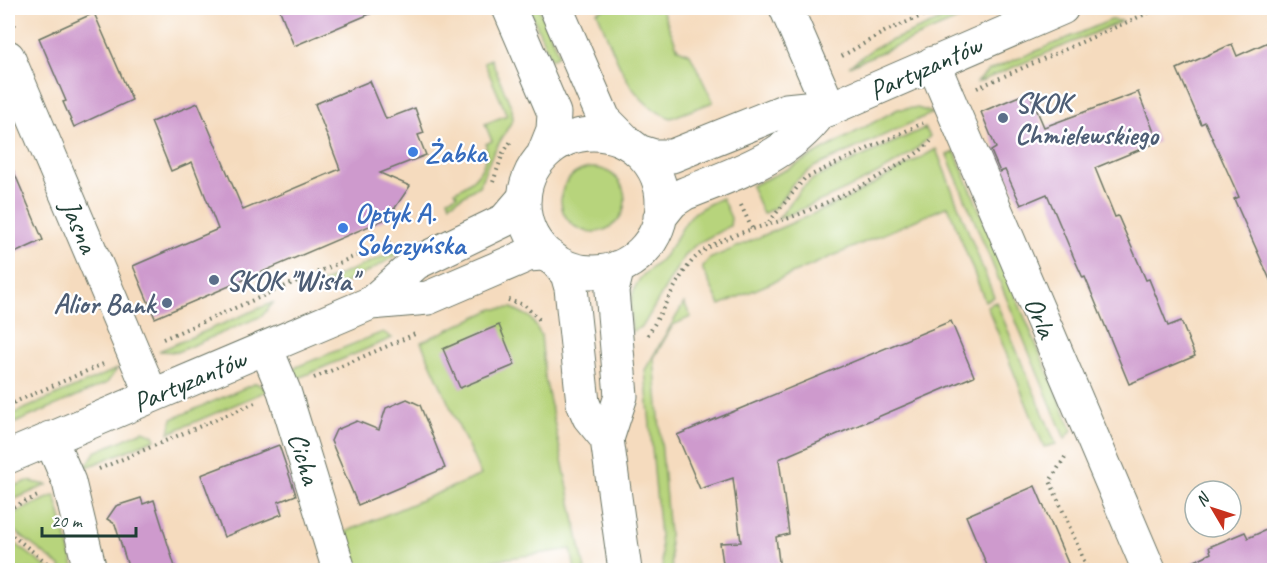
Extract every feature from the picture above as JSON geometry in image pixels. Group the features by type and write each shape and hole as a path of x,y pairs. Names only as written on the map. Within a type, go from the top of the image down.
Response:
{"street":[{"path":"509,8 554,113 554,130 543,155 530,176 524,198 525,215 530,231 567,273 571,288 583,403 589,417 607,439"},
{"path":"553,259 586,271 618,267 628,262 646,247 657,228 662,196 657,176 634,147 604,118 556,8"},
{"path":"543,155 559,142 579,135 610,136 654,156 672,156 786,110 806,108 825,111 812,68 786,8"},
{"name":"Partyzantów","path":"660,217 672,202 684,194 780,152 795,141 825,111 1062,8"},
{"name":"Jasna","path":"8,57 152,396"},
{"name":"Orla","path":"933,63 1149,570"},
{"name":"Partyzantów","path":"371,303 416,262 505,220 524,198"},
{"name":"Partyzantów","path":"8,456 371,303 428,298 528,255 542,254 553,259"},
{"path":"618,267 612,291 621,396 607,439 625,570"},
{"name":"Cicha","path":"266,348 284,391 339,570"},
{"path":"51,438 69,482 90,570"}],"path":[{"path":"812,68 940,8"},
{"path":"768,222 805,178 824,166 937,116 973,90 1160,8"},
{"path":"489,189 503,153 516,133"},
{"path":"645,340 697,256 711,247 768,222 789,218 839,196 919,152 934,136"},
{"path":"740,201 752,229"},
{"path":"152,344 398,237"},
{"path":"500,299 524,305 538,316 544,328"},
{"path":"8,509 420,332"},
{"path":"8,405 113,360"},
{"path":"1067,455 1050,481 1088,570"},
{"path":"8,532 57,570"}],"green space":[{"path":"529,8 539,8 559,55 551,59"},
{"path":"606,8 661,8 678,49 690,54 713,102 671,118 643,100 616,59 597,12"},
{"path":"969,8 985,8 849,66 874,48"},
{"path":"1111,20 1122,21 976,83 988,71"},
{"path":"491,59 512,109 513,119 492,155 479,186 450,204 448,199 457,195 455,191 475,178 483,167 486,144 492,141 485,124 507,115 484,62"},
{"path":"917,108 933,113 814,167 793,183 777,206 763,214 751,186 790,168 898,109"},
{"path":"925,128 930,136 900,160 859,183 778,219 801,189 813,179"},
{"path":"936,149 994,297 985,301 948,206 720,305 703,270 703,266 709,259 847,199"},
{"path":"955,152 1072,430 1065,439 947,155"},
{"path":"593,168 611,174 619,182 625,200 619,218 611,226 593,232 575,226 567,218 561,200 567,182 575,174"},
{"path":"722,198 731,218 730,226 698,243 685,254 643,326 632,332 631,301 639,280 665,255 691,216"},
{"path":"412,244 374,269 342,284 312,293 300,292"},
{"path":"274,302 262,316 177,352 159,351"},
{"path":"996,302 1056,444 1044,447 987,306"},
{"path":"684,303 691,317 673,325 654,358 672,570 663,570 645,370"},
{"path":"512,308 530,317 541,335 545,378 585,570 575,570 571,549 462,565 444,570 348,570 338,535 481,475 421,342 493,309"},
{"path":"383,332 392,338 289,382 296,367"},
{"path":"117,369 107,383 8,426 8,416"},
{"path":"256,383 269,390 169,433 172,419"},
{"path":"143,431 154,435 155,439 85,468 95,452"},
{"path":"28,481 47,485 8,502 8,488"},
{"path":"55,495 75,570 61,570 60,566 8,526 8,516"},
{"path":"8,538 50,570 8,570"}],"building":[{"path":"279,8 384,8 294,46"},
{"path":"94,13 132,100 74,127 63,102 66,101 39,38"},
{"path":"1275,39 1275,291 1234,199 1239,197 1205,122 1201,124 1177,69 1232,44 1237,56"},
{"path":"370,81 386,119 415,108 424,133 418,135 426,155 380,173 410,186 388,218 155,318 133,266 218,229 192,162 171,171 151,122 198,103 243,210 340,169 315,104"},
{"path":"1029,92 1044,127 1138,92 1158,142 1095,168 1115,217 1118,216 1146,280 1149,279 1168,326 1181,321 1195,356 1129,384 1085,277 1083,278 1047,194 1021,205 1005,170 1000,172 991,151 996,148 981,112"},
{"path":"8,158 43,240 8,256"},
{"path":"951,321 974,376 779,459 789,534 776,537 780,570 724,570 720,543 741,542 733,478 700,489 677,435"},
{"path":"499,325 515,365 460,388 443,349"},
{"path":"407,399 420,405 445,468 358,505 331,441 336,430 357,421 379,430 386,408"},
{"path":"279,445 296,495 278,502 282,514 224,537 201,475"},
{"path":"1035,486 1071,570 989,570 966,516"},
{"path":"141,498 143,504 154,500 176,570 129,570 115,524 107,519 116,506"},
{"path":"1275,526 1275,570 1177,570 1211,553 1209,547 1228,539 1243,539 1245,532 1248,538"}],"place":[{"name":"SKOK Chmielewskiego","path":"1003,118"},
{"name":"Żabka","path":"413,152"},
{"name":"Optyk A. Sobczyńska","path":"343,228"},
{"name":"SKOK \"Wisła\"","path":"214,280"},
{"name":"Alior Bank","path":"167,303"}]}
